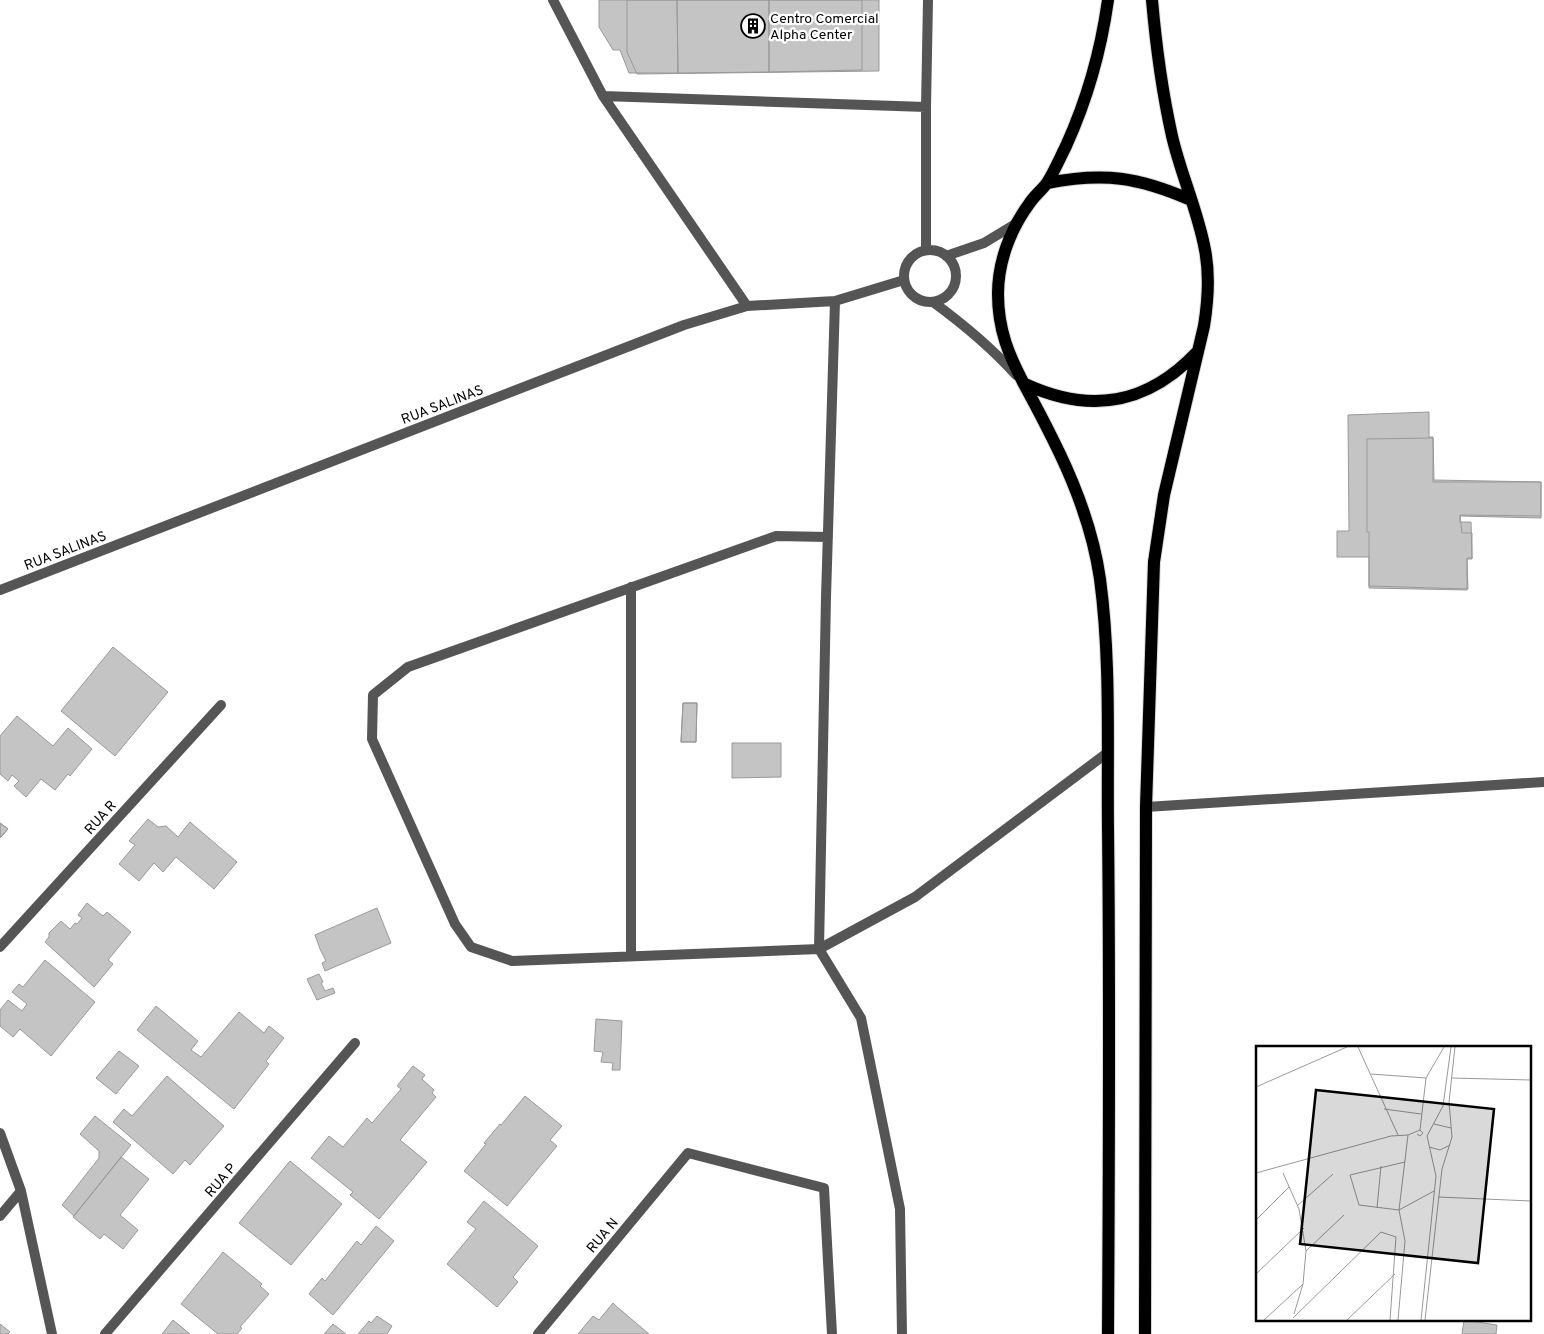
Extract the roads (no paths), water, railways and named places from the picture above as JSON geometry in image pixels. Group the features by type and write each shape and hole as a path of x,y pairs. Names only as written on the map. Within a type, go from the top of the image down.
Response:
{"main road":[{"path":"1108,0 1105,24 1095,67 1082,107 1066,146 1046,183 1016,223 1006,246 1000,270 998,294 999,318 1004,342 1013,364 1062,457 1089,528 1099,574 1106,630 1109,892 1108,1334"},
{"path":"1145,1334 1146,807 1154,562 1164,495 1199,349 1208,302 1208,279 1204,243 1172,137 1156,50 1152,0"},
{"path":"1046,183 1092,177 1141,181 1167,189 1191,200"},
{"path":"1025,384 1047,395 1070,400 1094,402 1118,400 1163,382 1183,367 1199,349"}],"street":[{"path":"553,0 603,96 747,306"},
{"path":"926,250 928,0"},
{"path":"603,96 926,107"},
{"path":"946,256 984,243 1016,223"},
{"path":"926,250 937,251 946,256 956,272 955,283 951,292 943,299 933,302 923,301 914,297 907,289 904,280 904,269 909,260 917,253 926,250"},
{"name":"RUA SALINAS","path":"0,590 674,328 747,306 835,301 904,280"},
{"path":"835,301 819,949 861,1018 900,1209 902,1334"},
{"path":"933,302 986,344 1025,384"},
{"path":"828,537 776,536 408,667 373,695 372,739 455,924 471,947 512,961 819,949 915,897 1107,753"},
{"path":"631,587 631,956"},
{"name":"RUA R","path":"0,947 221,705"},
{"path":"1146,807 1544,782"},
{"name":"RUA P","path":"105,1334 355,1043"},
{"path":"0,1133 21,1191 52,1334"},
{"name":"RUA N","path":"538,1334 688,1153 824,1188 832,1334"},
{"path":"0,1216 21,1191"}],"place":[{"name":"Centro Comercial Alpha Center","path":"753,26"}]}
